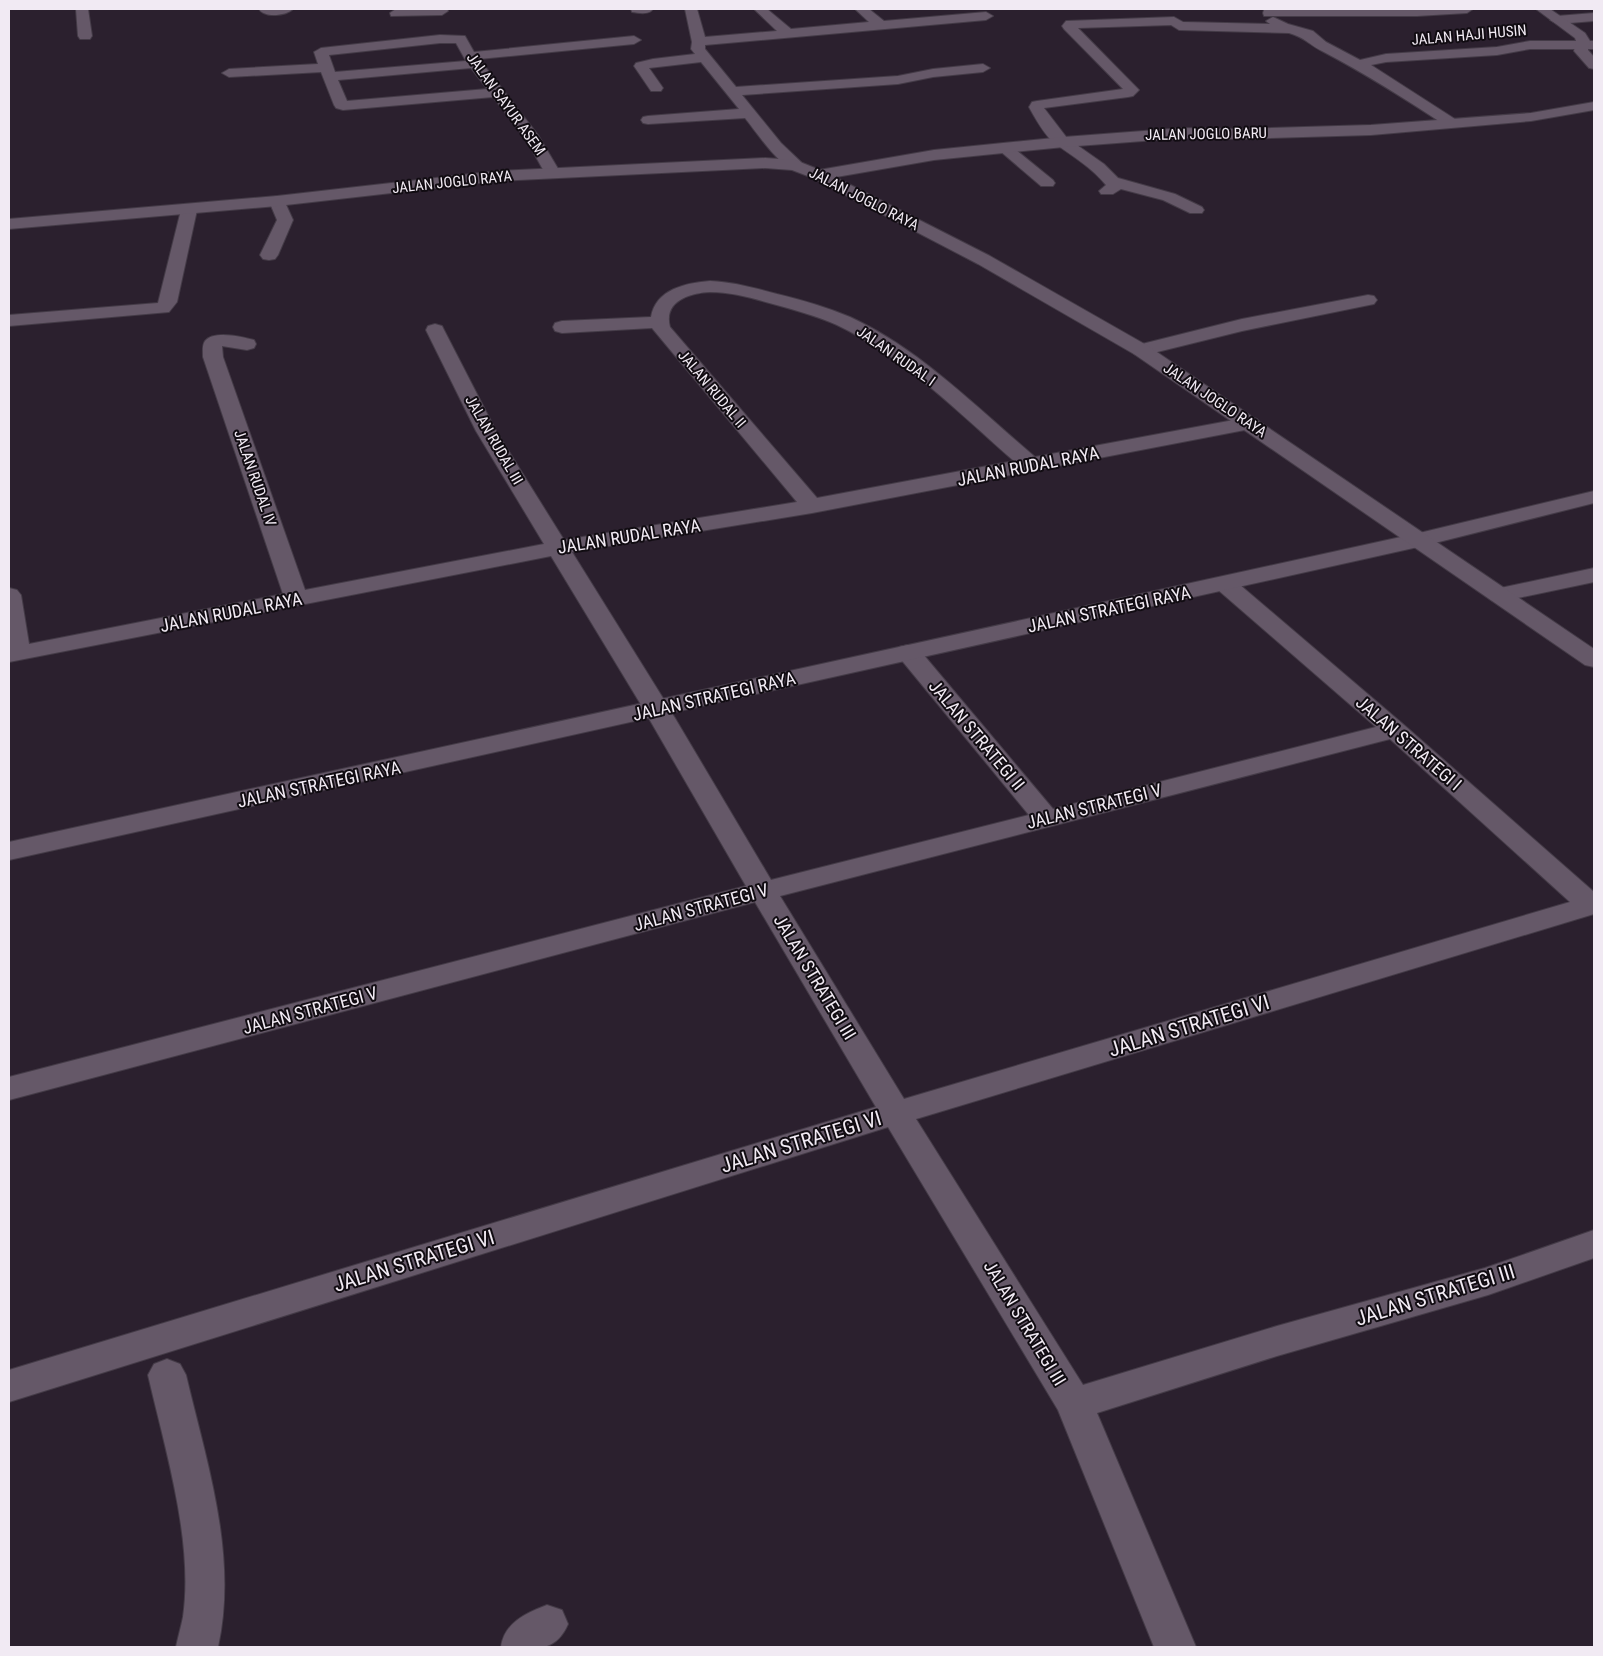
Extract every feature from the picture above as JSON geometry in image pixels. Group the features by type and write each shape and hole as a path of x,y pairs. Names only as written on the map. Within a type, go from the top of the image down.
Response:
{"street":[{"path":"82,9 85,36"},
{"path":"265,9 267,11 287,9"},
{"path":"691,9 699,42 698,50 776,146 794,165"},
{"path":"760,9 788,34"},
{"path":"861,9 881,26"},
{"path":"1065,9 1085,23"},
{"path":"1260,11 1372,10 1422,12 1467,9"},
{"path":"1542,9 1580,36 1588,45 1581,51 1594,65"},
{"path":"394,11 442,11"},
{"path":"394,11 416,42 322,52 327,72 340,105 496,92"},
{"path":"1260,11 1278,25 1308,34 1321,45 1359,64 1453,124"},
{"path":"699,42 986,16"},
{"path":"1557,20 1594,17"},
{"path":"1196,210 1169,198 1109,186 1098,168 1063,142 1046,124 1037,105 1128,93 1132,90 1069,26 1085,23 1174,21 1179,26 1289,29"},
{"name":"JALAN SAYUR ASEM","path":"416,42 461,40 496,92 533,138 552,172"},
{"path":"229,73 327,72 473,60 634,40"},
{"name":"JALAN HAJI HUSIN","path":"1359,64 1386,58 1497,51 1530,45 1588,45"},
{"path":"656,88 641,66 653,62 704,57"},
{"path":"732,91 898,80 933,73 983,68"},
{"name":"JALAN JOGLO BARU","path":"819,175 934,154 1063,142 1183,133 1239,134 1453,124 1531,117 1594,106"},
{"path":"648,120 749,112"},
{"path":"1005,148 1047,182"},
{"name":"JALAN JOGLO RAYA","path":"9,224 190,210 497,176 765,163 794,165 819,175 984,260 1140,350 1250,423 1594,660"},
{"path":"269,255 285,220 276,201"},
{"path":"9,322 163,308 168,302 190,210"},
{"name":"JALAN RUDAL I","path":"658,322 661,310 674,295 692,288 708,286 728,286 803,306 854,326 912,364 1031,465"},
{"path":"1140,350 1242,325 1368,300"},
{"path":"562,327 658,322"},
{"name":"JALAN RUDAL II","path":"658,322 660,328 812,506"},
{"name":"JALAN RUDAL III","path":"435,330 486,431 558,548"},
{"name":"JALAN RUDAL IV","path":"247,344 222,340 215,342 213,343 213,356 297,600"},
{"name":"JALAN RUDAL RAYA","path":"13,654 558,548 812,506 1250,423"},
{"name":"JALAN STRATEGI RAYA","path":"9,851 651,700 911,654 1419,540 1594,497"},
{"name":"JALAN STRATEGI III","path":"558,548 651,700 896,1113 1074,1404 1175,1647"},
{"path":"1499,595 1594,575"},
{"name":"JALAN STRATEGI I","path":"1226,584 1593,904"},
{"path":"9,595 13,654"},
{"name":"JALAN STRATEGI II","path":"911,654 1046,818"},
{"name":"JALAN STRATEGI V","path":"9,1089 763,891 1395,730"},
{"name":"JALAN STRATEGI VI","path":"9,1386 896,1113 1593,904"},
{"name":"JALAN STRATEGI III","path":"1074,1404 1277,1341 1488,1281 1594,1244"},
{"path":"167,1375 202,1536 206,1592 202,1630 197,1647"}]}
